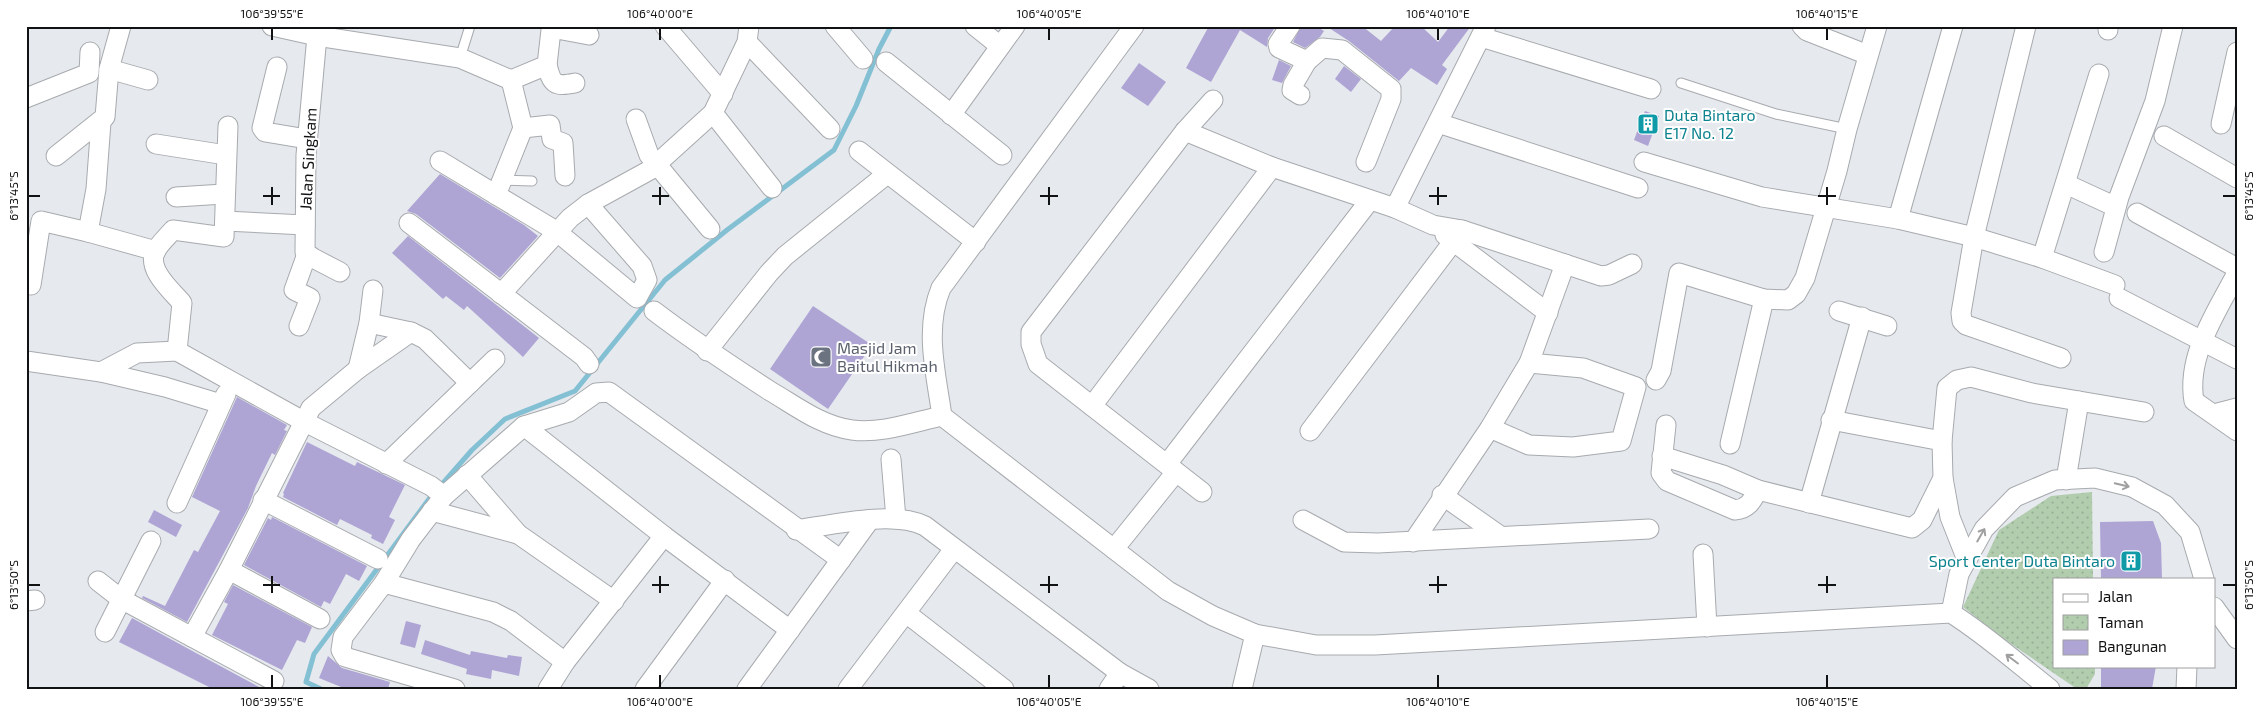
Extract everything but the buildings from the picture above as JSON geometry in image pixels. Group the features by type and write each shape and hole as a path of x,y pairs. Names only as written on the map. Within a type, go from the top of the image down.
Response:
{"street":[{"path":"56,156 105,117 109,69 121,26"},
{"path":"272,26 319,31 460,58 511,80 547,64"},
{"path":"665,26 723,94"},
{"path":"835,26 863,59"},
{"path":"975,26 1000,46"},
{"path":"950,115 1015,26"},
{"path":"1290,26 1278,44 1279,48 1307,62"},
{"path":"1802,26 1807,31 1868,55"},
{"path":"1656,380 1661,371 1679,274 1764,299 1788,300 1796,294 1805,278 1877,26"},
{"path":"1898,219 1953,26"},
{"path":"2026,26 1974,237 1960,313 1962,321 1966,325 2061,358"},
{"path":"2104,252 2116,207 2155,101 2173,26"},
{"path":"575,83 556,84 551,80 547,64 551,30 557,29 589,35"},
{"path":"1128,29 941,288 934,304 932,350 942,416 1168,591 1213,616 1254,634 1316,645 1376,645 1951,612 1979,630 2003,653 2050,689"},
{"name":"Jalan Singkam","path":"307,254 305,252 305,225 307,139 319,31"},
{"path":"1395,208 1484,31 1652,89"},
{"path":"501,294 556,231 588,204 657,165 713,114 748,34 830,129"},
{"path":"1300,95 1292,90 1293,85 1307,62 1322,48 1342,50 1391,89 1391,99 1366,162"},
{"path":"26,98 89,73 90,52"},
{"path":"2221,124 2237,52"},
{"path":"886,62 1002,155"},
{"path":"277,67 262,128 265,132 307,139"},
{"path":"109,69 148,80"},
{"path":"2042,258 2099,74"},
{"path":"499,188 522,128 511,80"},
{"path":"1202,492 1038,364 1031,344 1031,332 1185,131 1213,100"},
{"path":"713,114 772,188"},
{"path":"636,119 646,149 710,229"},
{"path":"88,232 96,189 101,122"},
{"path":"1438,123 1638,188"},
{"path":"522,128 550,125 552,140 563,143 564,176"},
{"path":"177,351 182,303 158,274 153,260 156,251 173,230 224,237 224,194 228,126"},
{"path":"1185,131 1272,168 1395,208 1458,236 1565,264 1600,276 1609,275 1632,264"},
{"path":"2164,136 2237,178"},
{"path":"156,144 226,155"},
{"path":"859,151 976,242"},
{"path":"440,161 499,188 556,231 637,298 646,280 642,266 588,204"},
{"path":"1644,162 1762,197 1898,219 1974,237 2042,258 2117,291 2237,359"},
{"path":"1092,406 1272,168"},
{"path":"707,351 769,273 785,256 887,174"},
{"path":"2066,184 2116,207"},
{"path":"176,197 224,194"},
{"path":"1114,549 1370,200"},
{"path":"2137,213 2237,268"},
{"path":"31,285 41,221 156,251"},
{"path":"225,221 305,225"},
{"path":"409,223 584,357 589,364"},
{"path":"1458,236 1548,313"},
{"path":"1310,431 1458,236"},
{"path":"299,326 310,298 294,290 307,254 340,272"},
{"path":"1413,542 1442,495 1490,428 1529,363 1565,264"},
{"path":"2237,273 2201,340 2192,390 2194,401 2237,430"},
{"path":"358,370 369,323 373,290"},
{"path":"1730,444 1764,299"},
{"path":"654,311 707,351 814,418 834,426 853,430 872,430 942,416"},
{"path":"1839,311 1888,326"},
{"path":"1808,503 1862,317"},
{"path":"369,323 410,332 425,339 470,383"},
{"path":"192,637 230,570 263,500 311,408 358,370 410,332"},
{"path":"101,372 137,353 177,351 303,422 439,492"},
{"path":"386,464 495,359"},
{"path":"26,361 101,372 221,404"},
{"path":"1490,428 1529,445 1572,447 1621,441 1636,387 1583,368 1529,363"},
{"path":"1967,560 1950,517 1943,478 1942,441 1947,388 1958,380 1971,377 2079,401 2144,412"},
{"path":"177,503 231,381"},
{"path":"455,689 345,657 341,653 342,637 384,583 410,539 432,511 439,492 466,475 524,426 569,412 596,393 609,392 796,530 840,560"},
{"path":"2066,480 2079,401"},
{"path":"2214,414 2237,408"},
{"path":"1831,420 1942,441"},
{"path":"1666,425 1661,473 1667,481 1735,510 1742,510 1750,505 1758,490"},
{"path":"524,426 664,536 790,630"},
{"path":"1662,456 1723,475 1758,490 1912,528 1922,520 1943,478"},
{"path":"891,459 896,519"},
{"path":"466,475 518,534 614,601"},
{"path":"1951,612 1959,574 1984,529 2015,497 2055,480 2095,478 2132,487 2165,504 2190,532 2204,578"},
{"path":"1442,495 1499,535"},
{"path":"263,500 378,559"},
{"path":"432,511 518,534"},
{"path":"796,530 896,519 907,519 925,526 1120,673 1149,689"},
{"path":"1303,520 1344,542 1413,542 1499,535 1649,529"},
{"path":"747,689 869,521"},
{"path":"2189,578 2190,532"},
{"path":"548,689 565,662 664,536"},
{"path":"105,632 151,541"},
{"path":"848,689 954,549"},
{"path":"1703,554 1707,626"},
{"path":"230,570 320,619"},
{"path":"645,689 725,580"},
{"path":"98,581 121,599 274,681"},
{"path":"384,583 493,612 511,622 565,662"},
{"path":"2216,610 2237,639"},
{"path":"906,612 1004,689"},
{"path":"1242,689 1254,634"},
{"path":"2186,689 2187,668"},
{"path":"1109,689 1120,673"}],"lane":[{"path":"460,58 470,26"},
{"path":"1681,83 1776,114 1847,129"},
{"path":"499,188 532,181"}],"green space":[{"path":"2092,492 2093,578 2053,578 2053,668 2095,668 2095,674 2086,689 2077,689 2004,639 1963,607 1999,530 2051,496"}],"waterway":[{"path":"321,689 306,682 314,654 429,499 472,450 505,419 575,391 665,280 727,230 834,150 856,106 879,49 891,26"}],"place":[{"name":"Duta Bintaro E17 No. 12","path":"1648,124"},
{"name":"Masjid Jam Baitul Hikmah","path":"821,357"},
{"name":"Sport Center Duta Bintaro","path":"2131,561"}]}
